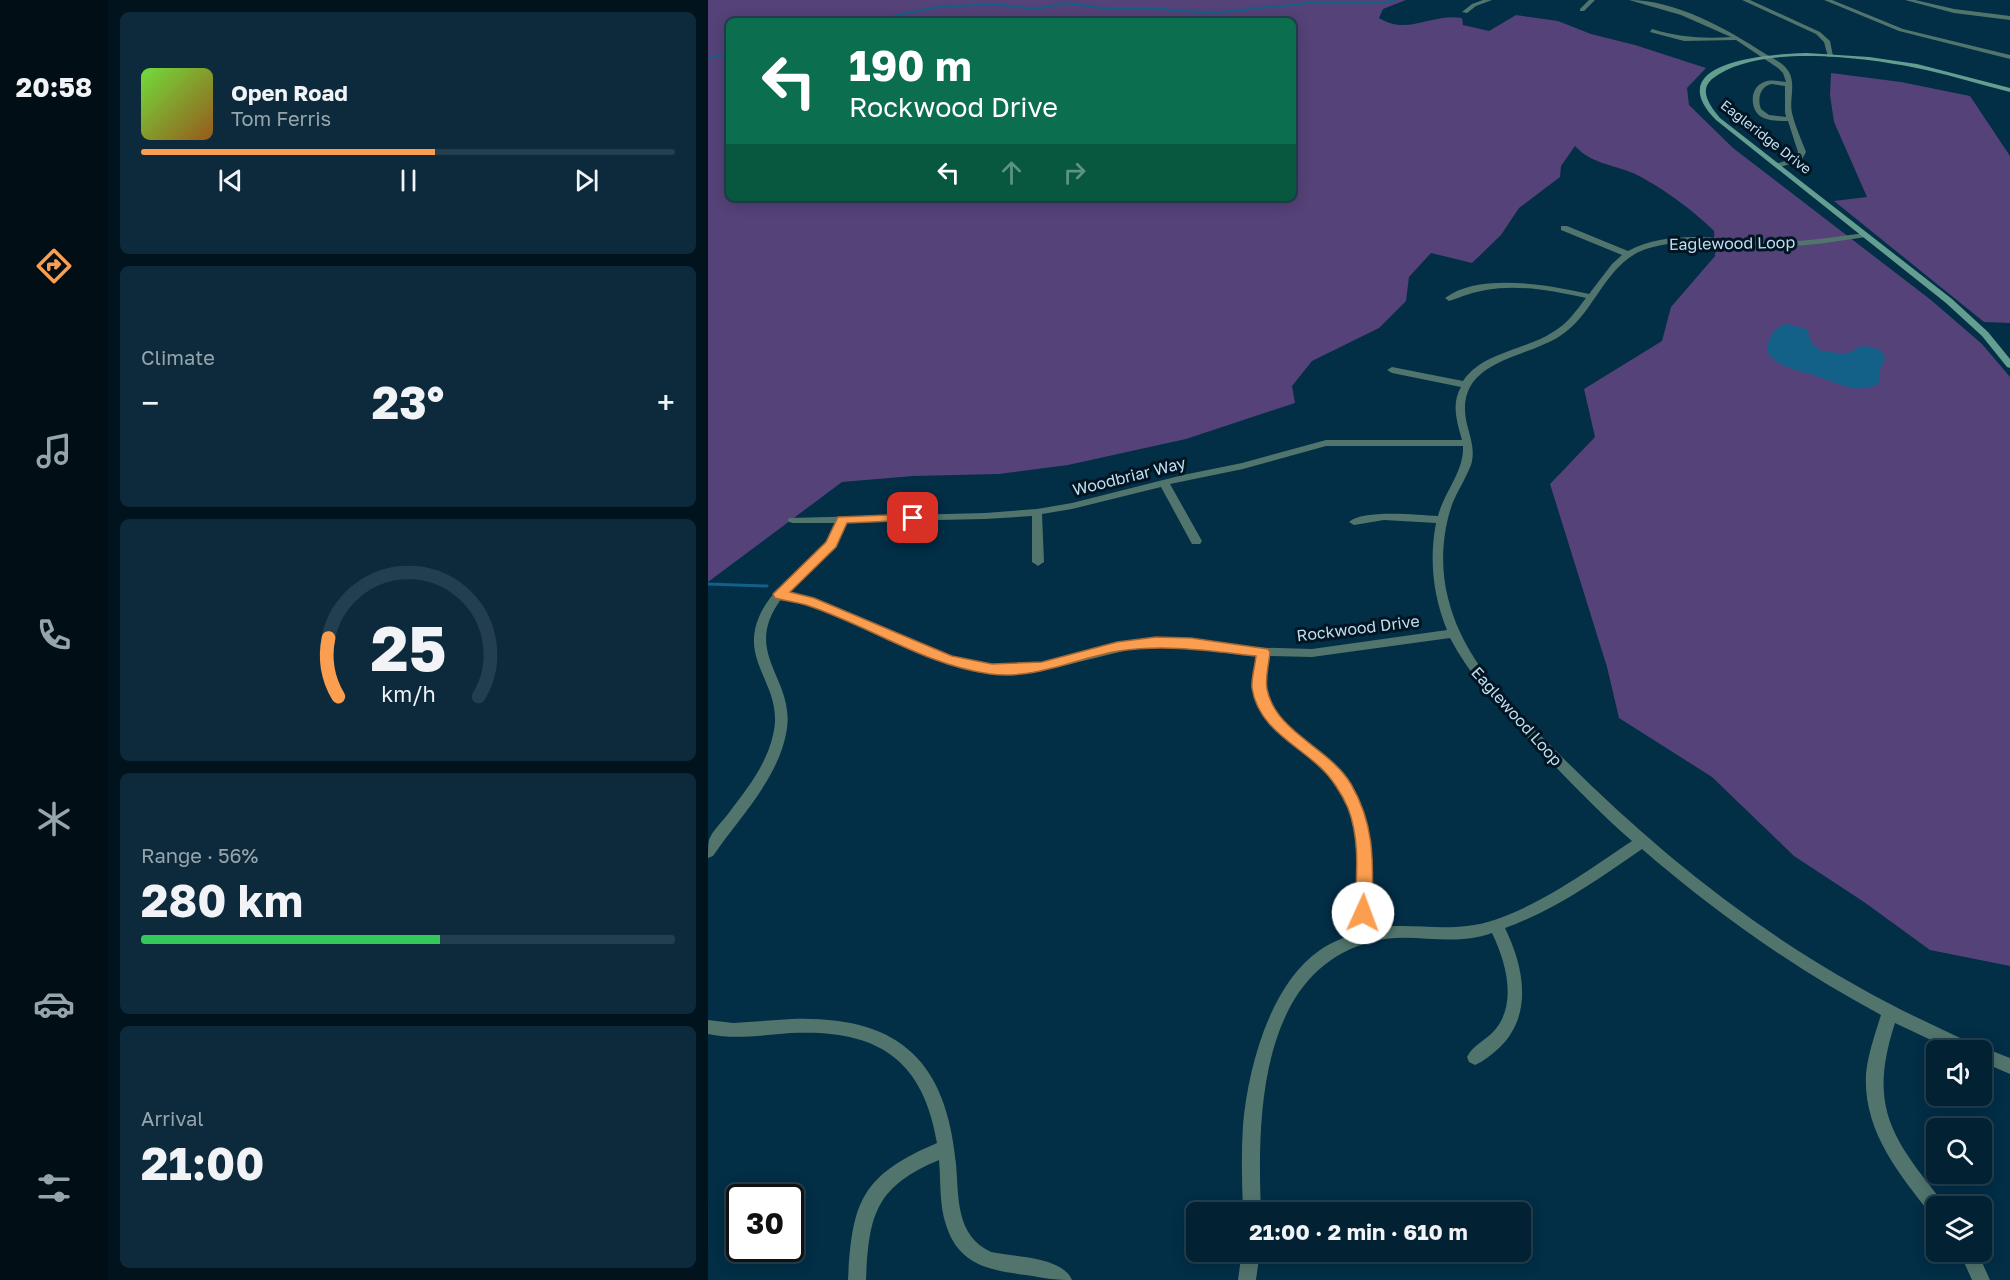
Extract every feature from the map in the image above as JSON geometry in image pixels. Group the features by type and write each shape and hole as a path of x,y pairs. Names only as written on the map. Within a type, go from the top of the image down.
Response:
{"main road":[{"name":"Eagleridge Drive","path":"2010,90 1914,65 1830,56 1766,57 1743,61 1720,70 1705,82 1702,94 1707,108 1719,119 1966,315 2010,365"}],"street":[{"path":"1465,12 1474,5 1489,0"},
{"path":"1582,10 1592,0"},
{"path":"1632,0 1698,17 1739,38 1786,72 1789,84 1787,105 1802,152 1796,160 1779,166"},
{"path":"1745,0 1818,33 1827,41 1830,56"},
{"path":"1827,0 1901,30 2010,57"},
{"path":"1908,0 1944,9 2010,18"},
{"path":"1652,31 1671,37 1694,40 1739,38"},
{"path":"1789,84 1772,82 1761,85 1757,90 1755,107 1769,117 1791,119"},
{"path":"1392,370 1467,385 1478,371 1496,359 1544,341 1570,324 1628,254 1564,228"},
{"name":"Eaglewood Loop","path":"1628,254 1648,246 1669,243 1793,243 1866,235"},
{"path":"1449,298 1473,288 1513,283 1542,285 1591,297"},
{"name":"Eaglewood Loop","path":"1467,385 1462,393 1460,408 1468,443 1465,467 1451,493 1442,520 1438,541 1438,571 1443,603 1453,633 1470,663 1512,714 1587,792 1643,841 1760,933 1820,974 1890,1013 1948,1040"},
{"name":"Woodbriar Way","path":"793,520 985,516 1037,512 1257,463 1326,443 1468,443"},
{"path":"1164,483 1196,541"},
{"path":"1037,512 1038,562"},
{"path":"1354,522 1384,517 1442,520"},
{"path":"708,852 758,782 777,745 782,722 780,699 777,688 762,662 758,642 764,618 780,594 832,544 842,519"},
{"name":"Rockwood Drive","path":"780,594 809,601 949,660 992,669 1042,667 1117,647 1156,642 1263,652 1332,651 1453,633"},
{"path":"1263,652 1259,688 1269,713 1285,731 1326,763 1344,786 1356,809 1365,851 1363,913 1370,936"},
{"path":"1252,1202 1253,1110 1265,1053 1277,1015 1287,996 1308,970 1334,951 1370,936 1388,933 1456,934 1496,925 1574,886 1643,841"},
{"path":"1475,1057 1503,1032 1509,1021 1515,995 1514,969 1496,925"},
{"path":"1890,1013 1879,1039 1872,1074 1877,1112 1894,1152 1928,1196"},
{"path":"708,1028 732,1030 795,1025 815,1026 865,1034 887,1042 912,1063 931,1092 943,1124 953,1220 961,1238 968,1247 986,1261 1005,1266 1033,1266 1046,1270 1063,1280"},
{"path":"1992,1059 2010,1066"},
{"path":"857,1280 858,1243 862,1223 878,1190 910,1162 946,1148"},
{"path":"1247,1280 1249,1262"},
{"path":"1973,1262 1982,1280"}],"shaded area":[{"path":"708,0 1406,0 1383,9 1379,18 1390,23 1410,25 1440,18 1462,18 1463,25 1489,31 1516,15 1558,21 1591,34 1635,45 1706,68 1687,88 1689,105 1733,148 1931,300 1982,344 2010,377 2010,966 1930,950 1864,902 1794,856 1712,777 1619,718 1607,667 1550,484 1595,437 1584,389 1662,341 1671,307 1715,256 1714,231 1686,207 1654,185 1633,173 1588,157 1575,146 1561,166 1560,177 1519,208 1501,235 1472,263 1431,253 1409,277 1406,301 1379,328 1312,361 1292,386 1295,403 1186,439 1068,465 999,474 913,476 842,482 708,582"},
{"path":"1831,73 1901,82 1970,96 2010,156 2010,323 1984,322 1834,201 1867,197 1834,122 1830,95"}],"water":[{"path":"1787,324 1807,329 1812,344 1822,351 1846,354 1859,347 1868,346 1882,351 1885,359 1880,370 1880,383 1864,388 1848,387 1777,362 1767,352 1768,343 1775,330"}],"waterway":[{"path":"884,18 937,7 991,4 1035,9 1065,3 1110,9 1162,9 1212,13 1308,3 1383,3 1394,0"},
{"path":"708,58 726,54"},
{"path":"708,584 767,586"}],"route":[{"path":"913,518 842,519 832,544 780,594 809,601 936,655 975,667 1008,669 1042,667 1117,647 1156,642 1191,643 1223,649 1263,652 1259,688 1260,696 1269,713 1285,731 1326,763 1344,786 1356,809 1364,837 1365,851 1363,913"}]}
